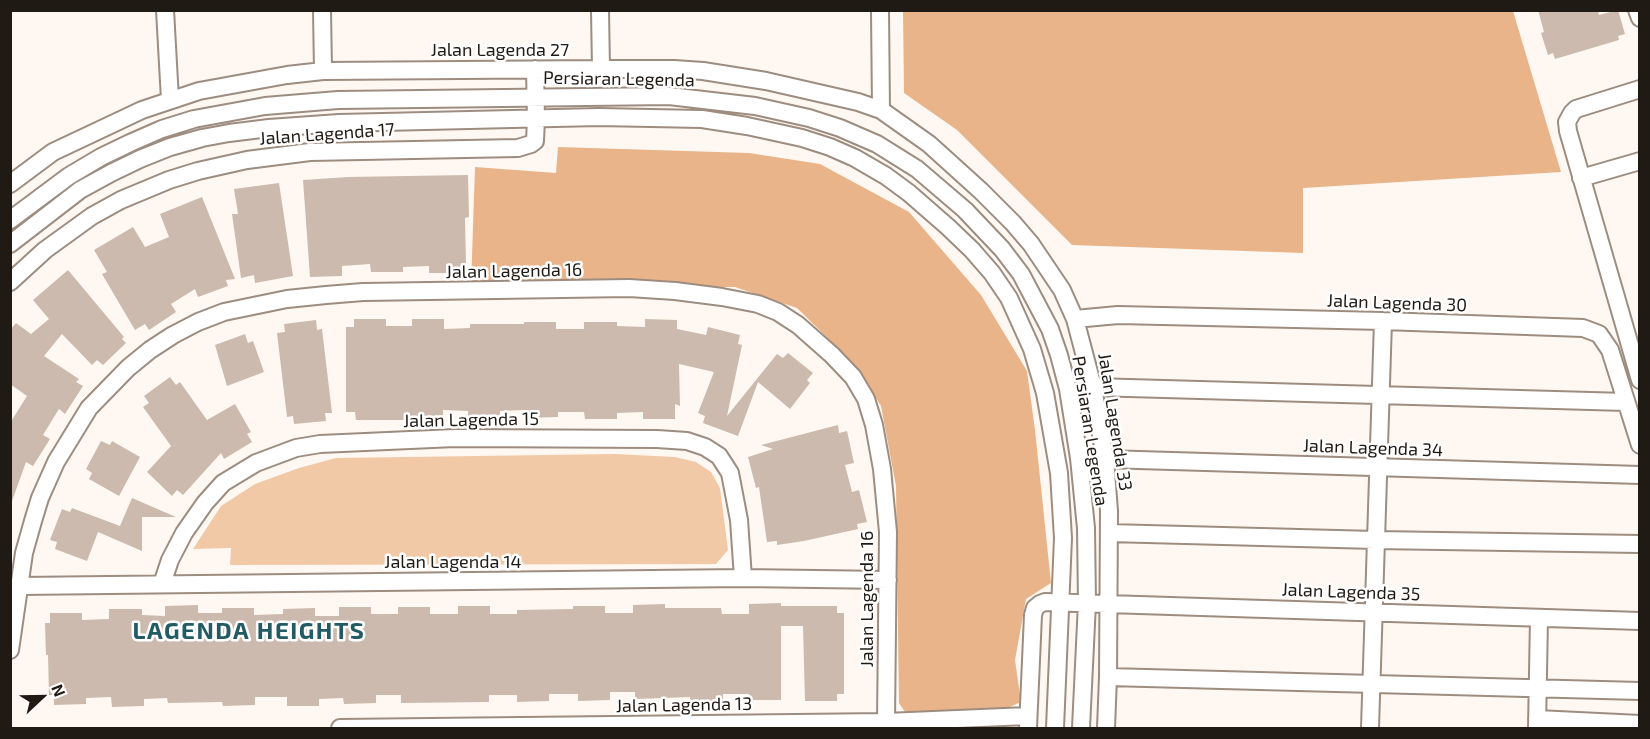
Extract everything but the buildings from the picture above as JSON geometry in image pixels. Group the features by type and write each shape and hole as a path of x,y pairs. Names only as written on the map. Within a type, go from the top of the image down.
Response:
{"street":[{"path":"165,10 170,100"},
{"path":"322,10 323,71"},
{"path":"600,10 601,69"},
{"path":"880,10 881,110"},
{"path":"1637,10 1640,18"},
{"name":"Jalan Lagenda 17","path":"10,282 45,250 92,216 121,200 184,175 247,160 310,152 526,146 535,141 536,69"},
{"name":"Jalan Lagenda 27","path":"10,184 53,152 142,110 210,89 287,75 323,71 674,69 766,81 858,102 881,110 929,144 981,191"},
{"path":"1640,89 1576,109 1567,122 1640,380"},
{"name":"Persiaran Legenda","path":"10,220 69,176 101,157 162,129 194,119 265,106 338,100 669,96 755,106 809,118 877,144 916,169 965,210 1002,249 1021,274 1050,329 1068,389 1079,458 1086,528 1087,603 1081,729"},
{"name":"Persiaran Legenda","path":"10,244 80,190 111,173 170,147 201,138 249,131 339,123 599,117 702,120 747,126 802,138 855,158 909,193 948,226 992,273 1009,298 1032,349 1045,393 1059,473 1063,538 1055,729"},
{"path":"1581,178 1640,161"},
{"path":"948,226 981,191"},
{"name":"Jalan Lagenda 33","path":"981,191 1031,244 1062,290 1075,319 1093,387 1105,459 1109,511 1106,729"},
{"name":"Jalan Lagenda 16","path":"10,650 24,553 40,498 56,462 89,408 128,368 150,350 198,322 224,312 287,299 363,292 629,288 702,294 749,302 778,312 798,325 832,355 853,377 866,399 874,425 882,469 888,532 886,722"},
{"name":"Jalan Lagenda 30","path":"1075,319 1118,315 1582,328 1599,334 1610,350 1640,445"},
{"path":"1370,729 1383,321"},
{"path":"1093,387 1626,402"},
{"name":"Jalan Lagenda 15","path":"162,584 170,560 184,533 205,503 223,483 256,463 296,448 320,444 467,438 657,439 687,441 705,447 719,456 730,473 739,520 743,578"},
{"name":"Jalan Lagenda 34","path":"1105,459 1640,476"},
{"path":"1109,532 1376,540 1640,544"},
{"name":"Jalan Lagenda 14","path":"19,586 743,578 888,580"},
{"name":"Jalan Lagenda 35","path":"1028,722 1033,615 1035,608 1040,604 1061,602 1640,621"},
{"path":"1539,618 1537,724 1640,724"},
{"path":"1108,676 1640,691"},
{"name":"Jalan Lagenda 13","path":"340,729 1028,722"}],"shaded area":[{"path":"903,11 1513,11 1561,172 1303,188 1303,253 1072,245 957,130 904,93"},
{"path":"558,147 749,153 820,164 909,212 981,295 1027,371 1051,583 1026,599 1015,660 1021,702 1005,709 905,712 899,703 896,486 881,406 853,363 797,308 735,287 471,286 475,167 556,173"},
{"path":"615,454 675,457 696,462 711,472 720,488 728,550 716,564 230,565 231,548 193,549 221,506 255,484 336,458"}],"district":[{"name":"LAGENDA HEIGHTS","path":"249,631"}]}
